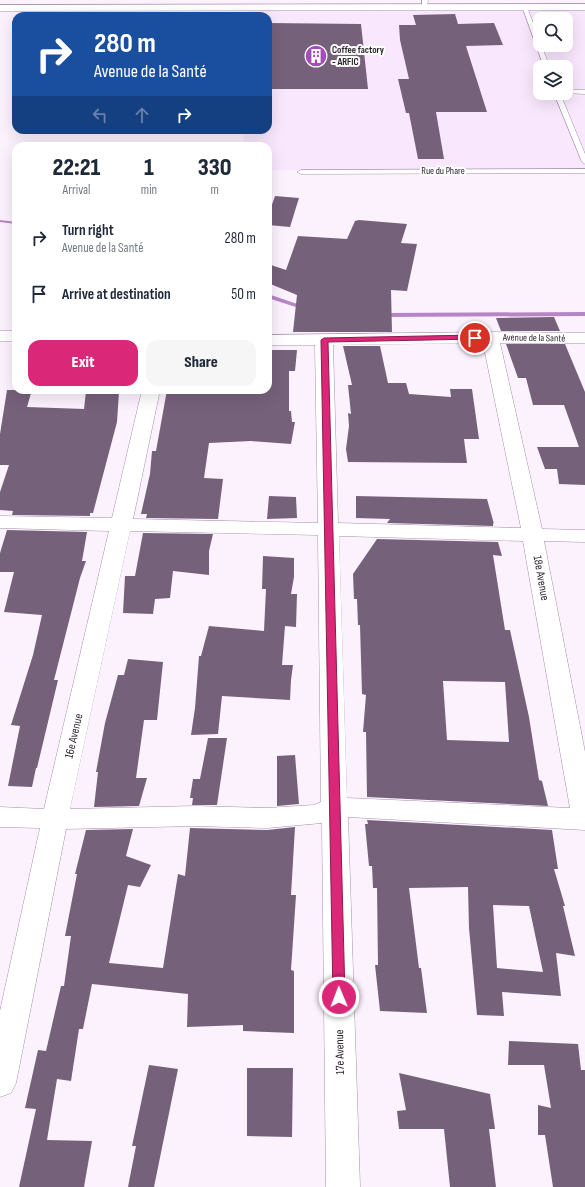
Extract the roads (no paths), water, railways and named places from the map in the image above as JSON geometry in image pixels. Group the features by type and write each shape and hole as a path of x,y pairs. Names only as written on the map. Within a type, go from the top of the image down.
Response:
{"street":[{"path":"2,8 425,3 524,7 585,7"},
{"path":"0,336 12,336"},
{"name":"Avenue de la Santé","path":"272,340 490,337 585,338"},
{"name":"18e Avenue","path":"490,337 533,536 585,819"},
{"name":"17e Avenue","path":"324,340 342,1187"},
{"name":"16e Avenue","path":"0,1083 55,819 150,394"},
{"path":"0,522 329,529 533,536 585,536"},
{"path":"0,817 55,819 195,816 267,818 317,815 335,807 585,819"}],"lane":[{"path":"524,7 544,60"},
{"path":"573,92 585,92"},
{"path":"560,100 585,162"},
{"name":"Rue du Phare","path":"301,172 585,171"}],"waterway":[{"path":"0,221 12,222"},
{"path":"272,297 304,308"},
{"path":"383,315 585,314"}],"place":[{"name":"Coffee factory - ARFIC","path":"316,56"}]}
